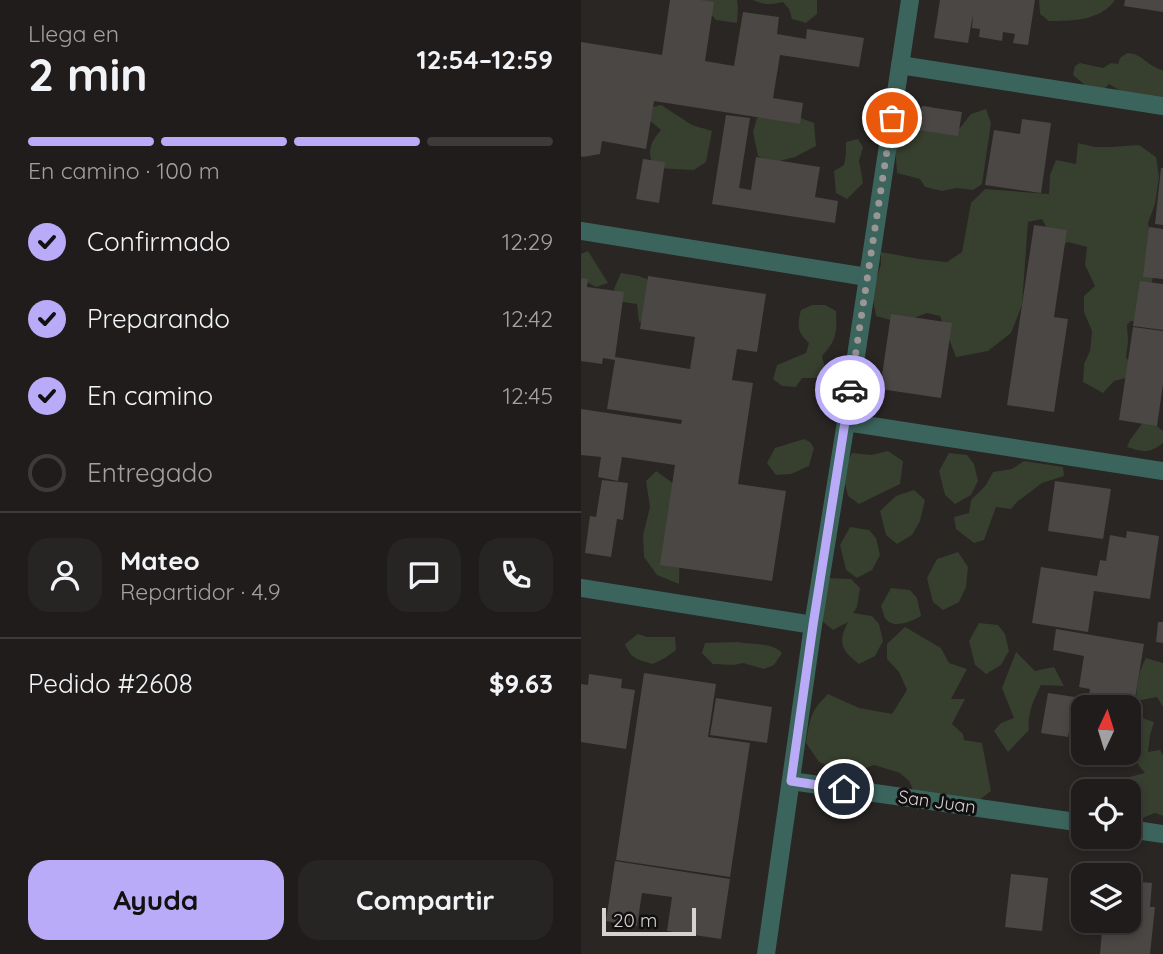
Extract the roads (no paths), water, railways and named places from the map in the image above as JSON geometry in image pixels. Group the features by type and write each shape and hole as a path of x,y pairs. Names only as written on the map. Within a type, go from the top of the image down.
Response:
{"street":[{"path":"766,954 813,625 910,0"},
{"path":"900,65 1163,106"},
{"path":"581,231 867,277"},
{"path":"846,422 1163,471"},
{"path":"581,588 813,625"},
{"name":"San Juan","path":"791,781 1071,821"},
{"path":"1141,831 1163,834"}]}
